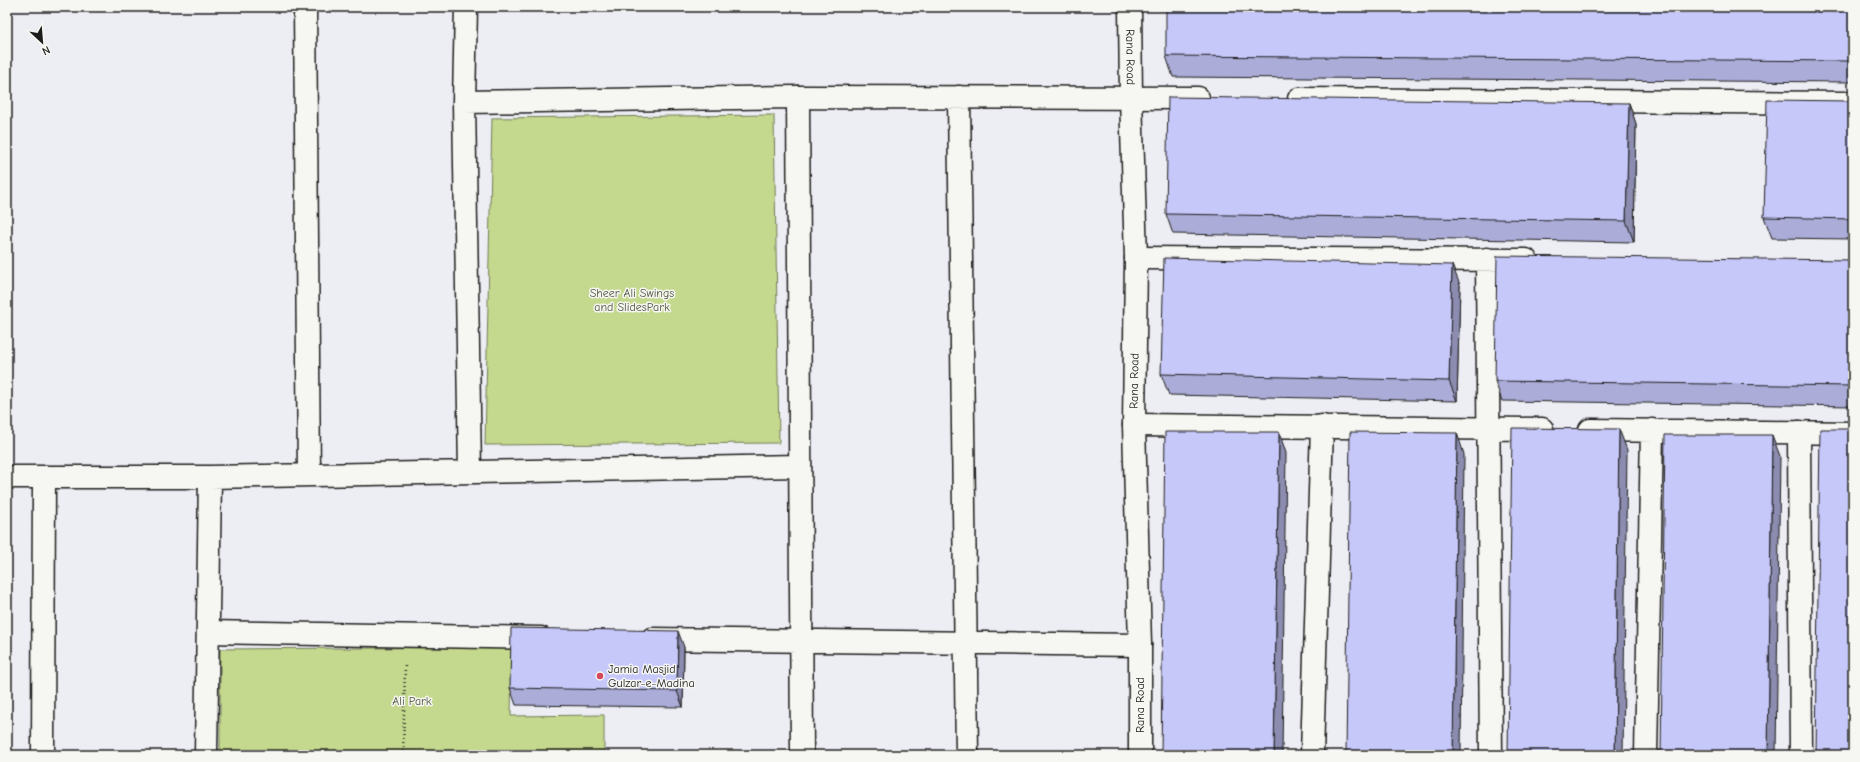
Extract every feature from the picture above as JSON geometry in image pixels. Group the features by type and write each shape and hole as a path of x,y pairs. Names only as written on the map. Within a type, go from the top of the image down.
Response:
{"street":[{"path":"305,7 309,475"},
{"path":"466,7 464,102 470,472"},
{"name":"Rana Road","path":"1130,7 1136,258 1134,425 1140,646 1140,755"},
{"path":"464,102 959,96 1218,98"},
{"path":"959,96 967,755"},
{"path":"798,97 802,755"},
{"path":"1282,99 1853,103"},
{"path":"1136,258 1543,260"},
{"path":"1487,259 1491,755"},
{"path":"1134,425 1853,433"},
{"path":"1312,755 1322,426"},
{"path":"1646,755 1652,430"},
{"path":"1799,432 1801,755"},
{"path":"7,477 210,477 800,466"},
{"path":"43,755 44,477"},
{"path":"206,755 209,632 210,477"},
{"path":"209,632 564,638"},
{"path":"635,639 1140,646"}],"path":[{"path":"403,755 405,636"}],"green space":[{"name":"Sheer Ali Swings and SlidesPark","path":"774,115 779,443 485,445 492,118"},
{"name":"Ali Park","path":"512,647 511,716 604,715 604,755 220,755 220,649"}],"building":[{"path":"1166,7 1853,7 1853,61 1166,56"},
{"path":"1168,97 1629,103 1626,221 1166,214"},
{"path":"1767,100 1853,101 1853,219 1764,217"},
{"path":"1497,256 1853,260 1853,386 1495,381"},
{"path":"1164,258 1452,265 1449,381 1161,374"},
{"path":"1512,428 1619,429 1615,755 1508,755"},
{"path":"1820,429 1853,429 1853,755 1816,755"},
{"path":"1165,432 1279,432 1274,755 1161,755"},
{"path":"1350,432 1457,433 1453,755 1346,755"},
{"path":"1665,435 1772,435 1768,755 1661,755"},
{"name":"Jamia Masjid Gulzar-e-Madina","path":"511,628 678,631 677,691 510,688"}],"place":[{"name":"Jamia Masjid Gulzar-e-Madina","path":"600,676"}]}
